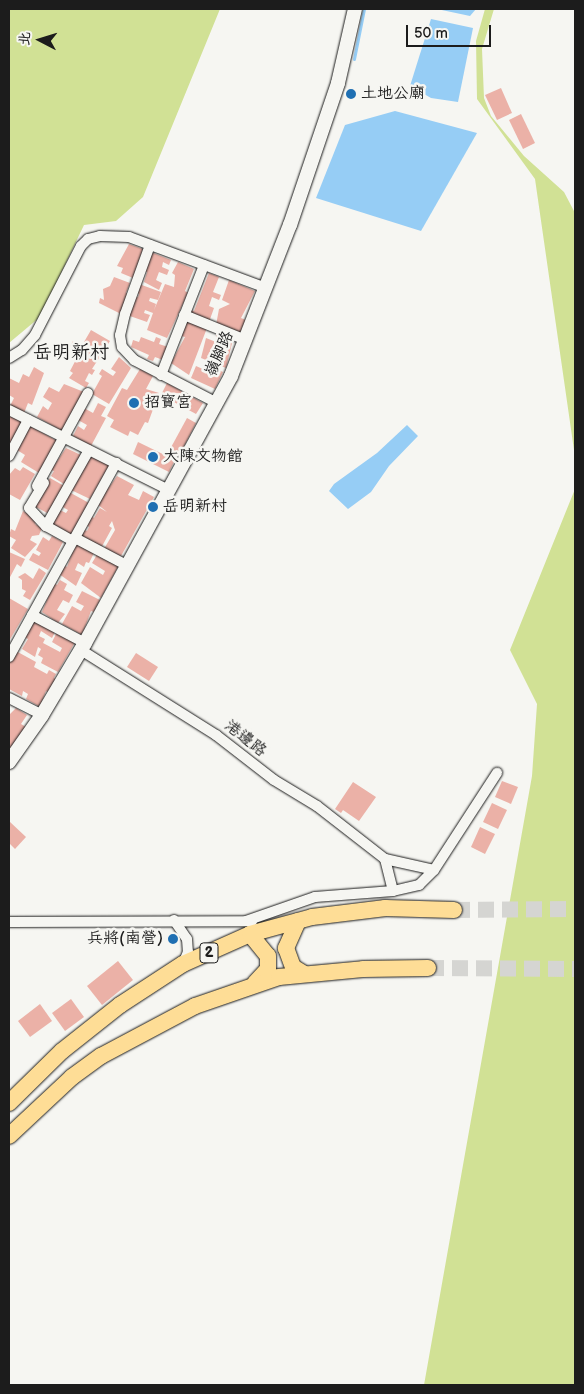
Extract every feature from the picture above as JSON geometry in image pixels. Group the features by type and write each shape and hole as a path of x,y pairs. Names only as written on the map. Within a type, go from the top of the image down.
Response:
{"main road":[{"name":"2","path":"9,1103 62,1051 120,1004 183,964 248,927 298,922 312,916 385,908 454,910"},
{"path":"298,922 286,948 293,967 304,974"},
{"path":"248,927 268,956 268,969 255,983"},
{"path":"9,1136 72,1077 101,1056 195,1006 255,983 304,974 428,968"}],"street":[{"name":"嶺腳路","path":"9,762 42,716 128,566 217,403 246,340 338,83 355,9"},
{"path":"9,358 22,350 35,335 75,255 88,239 112,234 150,245 266,288"},
{"path":"150,245 120,339 122,347 134,360 217,403"},
{"path":"161,375 204,265"},
{"path":"184,315 246,340"},
{"path":"37,486 88,394"},
{"path":"9,410 169,490"},
{"path":"9,456 28,420"},
{"path":"46,526 89,450"},
{"path":"9,658 116,464"},
{"path":"50,471 29,508 46,526 128,566"},
{"name":"港邊路","path":"32,615 83,646 216,735 274,780 317,806 385,860"},
{"path":"9,698 42,716"},
{"path":"9,922 174,920 248,927 315,897 394,891 418,885 434,870 496,773"},
{"path":"394,891 385,860 434,870"},
{"path":"174,920 187,939 188,952 183,964"}],"green space":[{"path":"9,9 220,9 143,197 116,221 84,225 40,317 9,343"},
{"path":"485,9 494,9 482,49 484,98 491,116 524,156 564,192 575,213 575,457 535,179 477,99 476,41"},
{"path":"575,489 575,1385 424,1385 532,776 537,704 510,650"}],"water":[{"path":"437,9 476,9 470,16"},
{"path":"431,19 473,28 458,102 431,98 410,86"},
{"path":"395,111 477,133 421,231 316,198 345,125"},
{"path":"407,425 418,436 389,466 371,492 348,509 329,491 334,484 377,453"}],"building":[{"name":"土地公廟","path":"354,88 355,98 347,99 346,90"},
{"path":"501,88 512,113 497,120 485,95"},
{"path":"521,114 535,143 523,149 509,120"},
{"path":"129,244 143,249 133,278 121,273 123,268 117,266"},
{"path":"151,252 171,260 169,265 163,262 162,267 169,270 167,275 159,272 156,280 162,283 159,290 144,282 147,272 143,271"},
{"path":"178,262 194,269 185,291 188,293 167,338 147,330 153,313 145,310 144,313 150,315 147,322 127,315 134,296 138,297 139,294 135,292 139,284 161,292 158,300 150,298 149,301 156,304 154,310 165,284 174,287 175,275 172,273"},
{"path":"209,273 219,277 213,292 221,295 219,300 212,297 209,306 214,308 209,322 190,314 191,310 194,311"},
{"path":"114,277 130,283 126,293 130,294 121,314 99,303 100,298 104,300 103,289 110,286"},
{"path":"229,280 255,291 241,318 246,320 241,333 216,325 219,309 230,304 222,300"},
{"path":"187,320 207,328 189,375 171,363 185,337 181,336"},
{"path":"91,330 110,341 92,369 95,370 92,375 89,373 85,381 89,383 86,388 69,378 73,373 70,371 80,352 70,346 73,341 89,350 91,346 84,342"},
{"path":"216,332 233,339 226,368 201,358 206,338 216,342"},
{"path":"141,337 154,342 156,337 161,339 159,344 168,347 163,360 155,357 153,361 147,359 149,355 131,347 133,340 139,342"},
{"path":"119,357 131,368 109,404 92,394 102,376 99,374 102,369 113,376 116,372 111,369"},
{"path":"207,365 223,372 215,389 191,378 196,366 205,370"},
{"path":"34,367 44,373 32,405 28,403 24,413 10,406 14,398 9,395 9,378 19,383 23,374 29,377"},
{"name":"招寶宮","path":"140,369 153,376 146,389 159,393 148,423 145,422 138,435 130,431 128,436 110,427 114,420 107,416 122,388 127,390"},
{"path":"167,383 203,403 196,414 161,395"},
{"path":"64,384 84,392 62,431 37,417 43,406 48,410 52,403 43,397 49,387 59,392"},
{"path":"98,403 106,407 101,416 106,418 91,446 73,436 78,426 84,430 87,425 78,420 84,408 93,413"},
{"path":"9,415 23,422 9,448"},
{"path":"187,418 196,423 179,456 169,451"},
{"path":"30,426 61,443 39,473 21,462 25,455 17,450"},
{"name":"大陳文物館","path":"138,442 175,460 169,472 133,454"},
{"path":"66,448 83,456 67,486 51,476 54,471 51,470"},
{"path":"90,453 110,464 90,499 69,489"},
{"path":"23,467 35,474 20,500 9,494 9,475 15,468 20,471"},
{"path":"117,476 134,485 128,495 139,500 143,491 154,497 121,556 104,549 115,530 112,521 109,526 112,528 100,550 79,538 83,529 87,531 89,527 86,525 91,516 94,518 100,508 107,512 97,504"},
{"path":"50,478 66,487 51,515 34,506"},
{"path":"69,492 89,503 71,536 48,524 60,510 66,513 68,510 61,506"},
{"path":"23,511 38,520 35,524 42,528 39,535 32,536 30,540 37,544 25,557 11,548 16,540 9,536 11,529 15,531"},
{"path":"52,536 63,542 48,570 29,560 33,553 39,556 41,553 36,550 43,537 49,541"},
{"path":"76,542 95,551 89,563 86,562 84,567 78,563 75,570 82,573 76,586 59,574 64,565 67,567"},
{"path":"9,552 25,559 21,567 17,564 9,579"},
{"path":"98,553 119,565 101,598 81,583 90,567 103,575 105,571 92,563"},
{"path":"39,568 46,573 30,600 23,596 26,591 22,589 22,580 18,577 25,573 33,579"},
{"path":"60,580 67,584 64,590 73,595 69,603 63,600 57,610 65,614 58,623 42,612 54,583 57,585"},
{"path":"82,591 100,600 94,612 91,611 82,635 62,624 72,606 81,611 84,606 76,602"},
{"path":"9,598 28,609 9,641"},
{"path":"34,620 55,632 52,638 41,631 39,636 45,639 43,643 60,652 62,648 52,642 57,632 75,642 58,672 41,663 43,658 38,655 41,649 38,647 35,657 22,649 28,639 24,637"},
{"path":"16,651 36,662 34,667 47,674 49,670 56,674 54,678 57,680 50,693 46,691 40,707 26,699 28,694 23,691 22,696 9,689 9,664"},
{"path":"136,653 158,667 149,681 127,667"},
{"path":"16,708 27,715 21,724 26,727 10,751 9,715"},
{"path":"502,781 518,787 511,804 495,797"},
{"path":"353,782 376,797 359,821 343,810 341,813 335,809"},
{"path":"492,803 507,810 498,829 483,822"},
{"path":"9,821 26,837 15,849 9,843"},
{"path":"480,827 495,834 485,854 471,847"},
{"path":"118,961 133,980 102,1005 87,986"},
{"path":"71,999 84,1017 65,1031 52,1013"},
{"path":"40,1004 52,1021 30,1037 18,1021"}],"waterway":[{"path":"354,59 364,9"}],"tunnel":[{"path":"454,910 575,909"},
{"path":"428,968 575,969"}],"place":[{"name":"土地公廟","path":"351,94"},
{"name":"招寶宮","path":"134,403"},
{"name":"大陳文物館","path":"153,457"},
{"name":"岳明新村","path":"153,507"},
{"name":"兵將(南營)","path":"173,939"}],"district":[{"name":"岳明新村","path":"71,353"}]}
